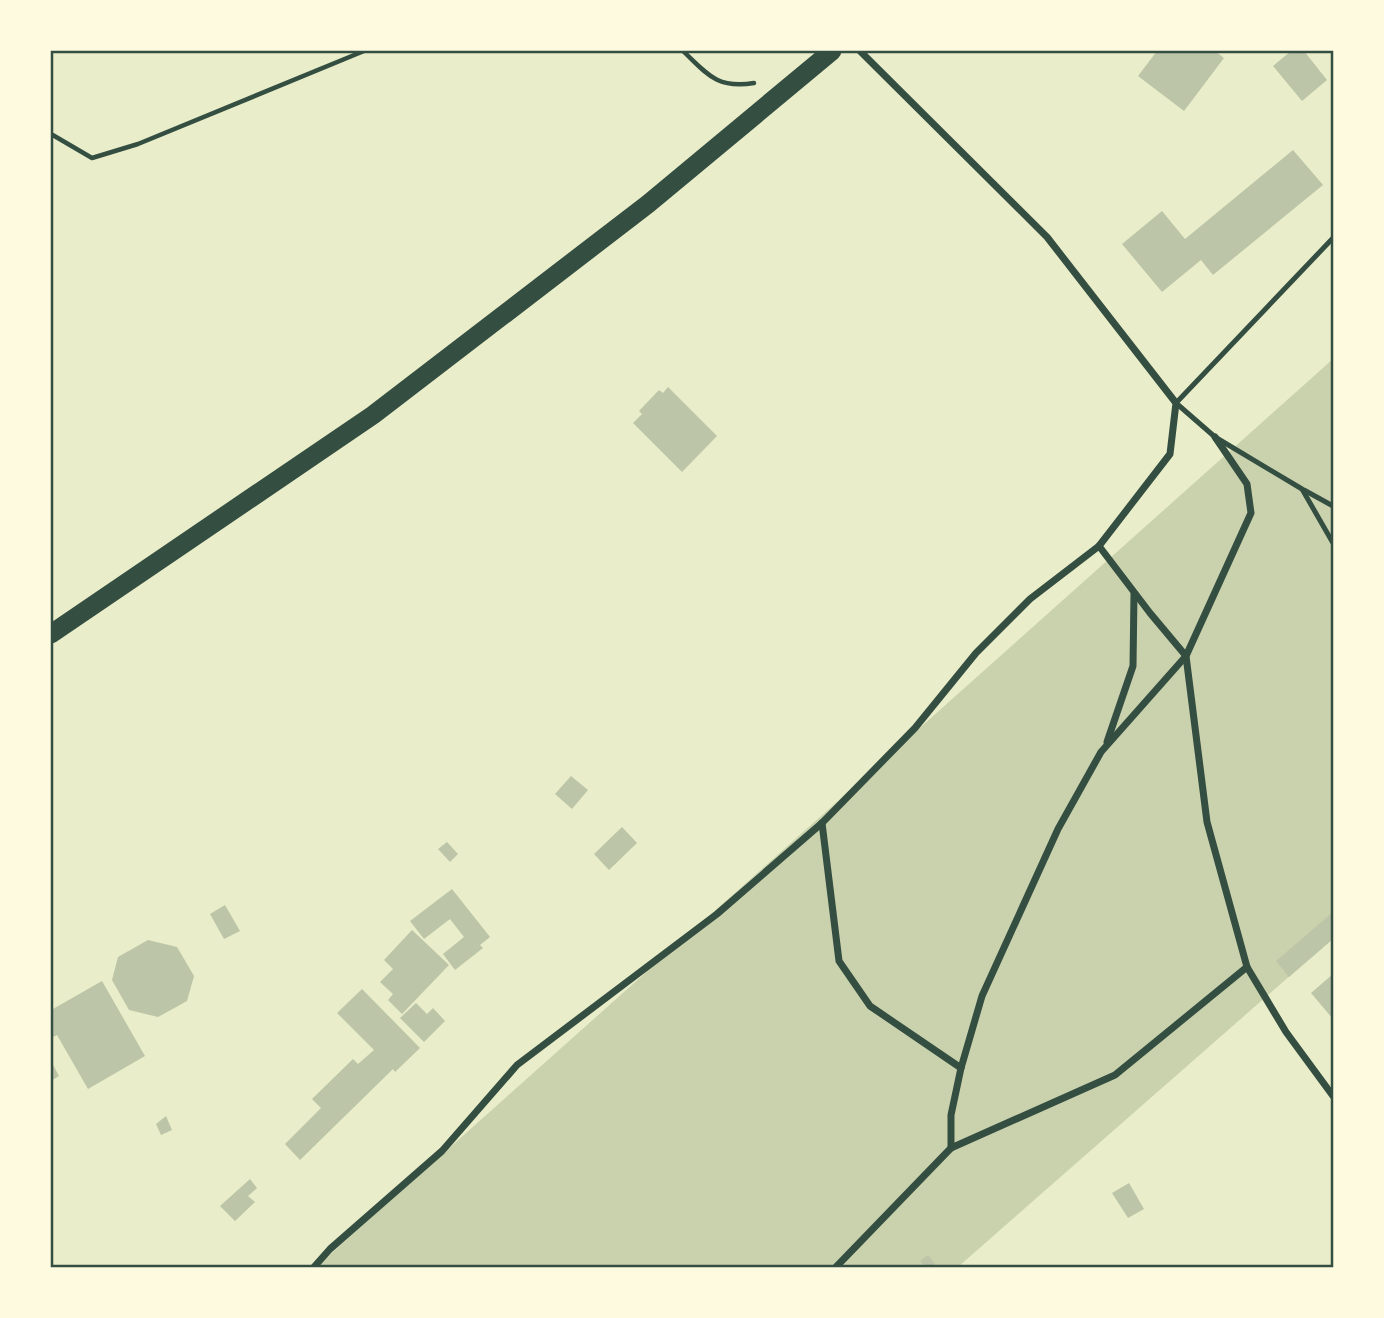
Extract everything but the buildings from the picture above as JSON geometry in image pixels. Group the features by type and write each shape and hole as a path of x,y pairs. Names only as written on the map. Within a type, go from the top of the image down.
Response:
{"highway":[{"path":"51,634 373,415 648,204 832,51"}],"street":[{"path":"314,1267 330,1249 442,1151 517,1065 717,914 822,823 915,728 976,653 1030,599 1099,546 1170,453 1176,403 1047,237 859,51"},
{"path":"1106,746 1186,656 1251,513 1247,484 1215,438"},
{"path":"1099,546 1186,656 1207,822 1247,967 1286,1032 1333,1096"},
{"path":"951,1148 951,1115 961,1068 982,996 1058,829 1106,746 1133,666 1134,593"},
{"path":"822,823 839,961 870,1006 961,1068"},
{"path":"836,1267 951,1148 1115,1075 1247,967"}],"lane":[{"path":"1333,238 1176,403 1215,438 1333,506"},
{"path":"1302,489 1333,543"}],"path":[{"path":"51,134 92,158 138,144 365,51"},
{"path":"683,51 714,80 743,85 755,83"}],"green space":[{"path":"1333,359 1333,938 958,1267 316,1267"}]}
